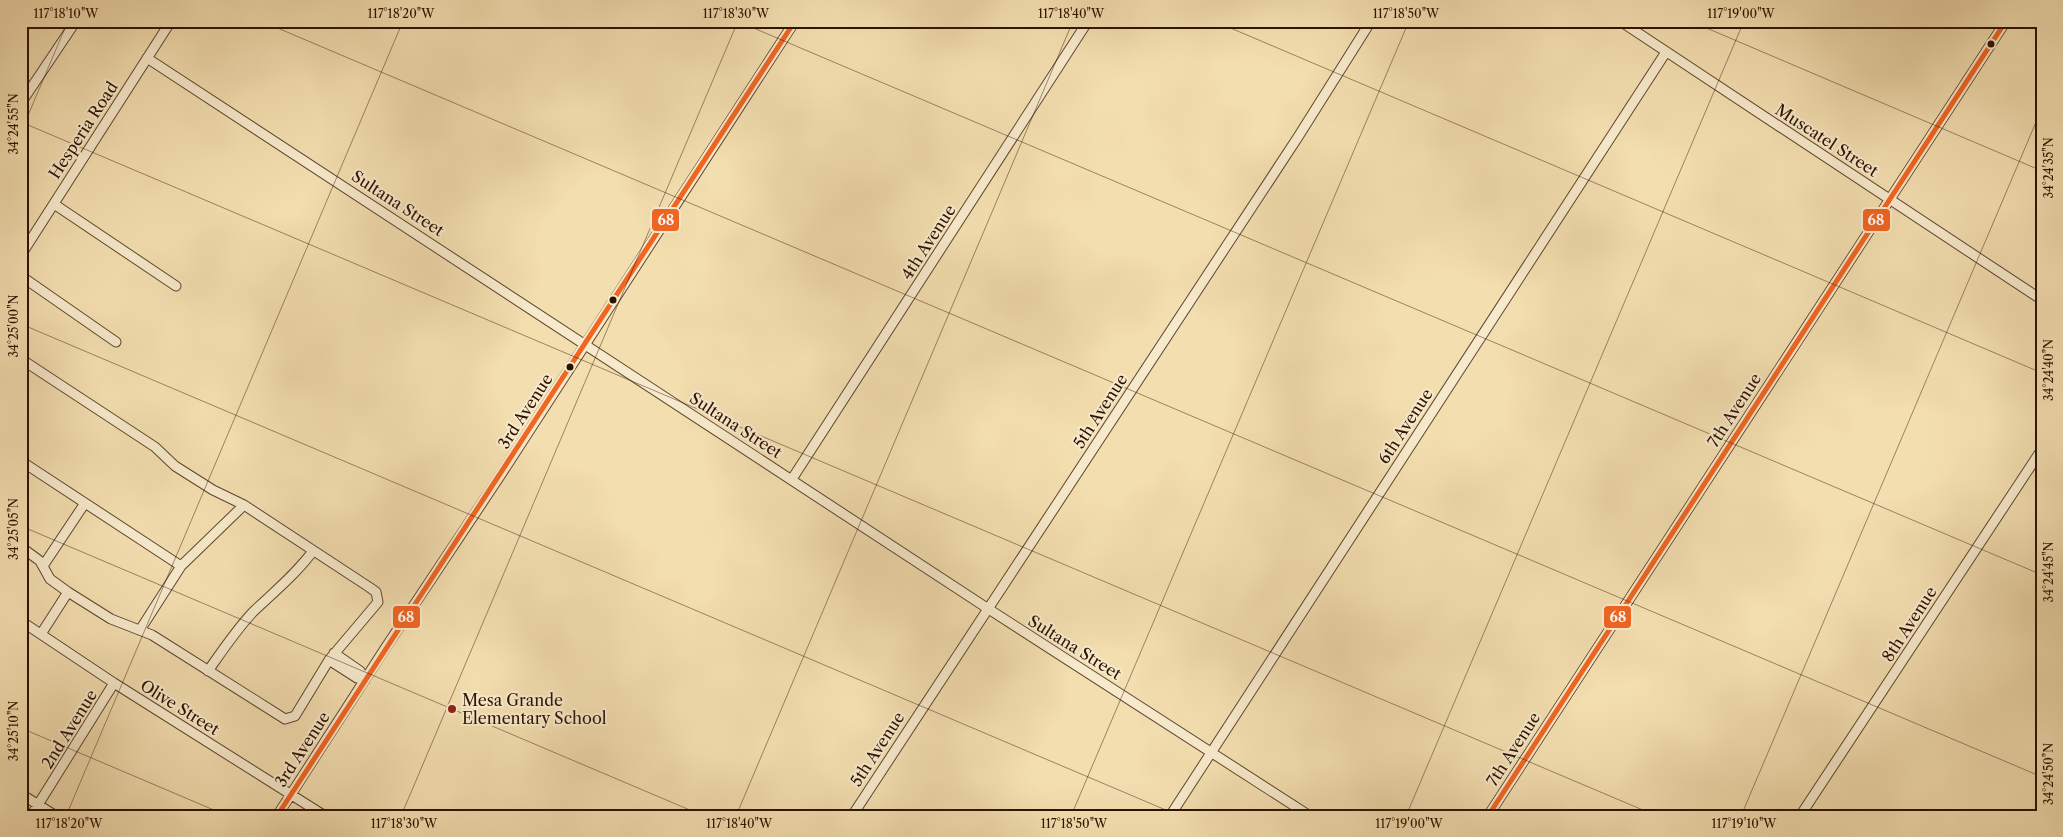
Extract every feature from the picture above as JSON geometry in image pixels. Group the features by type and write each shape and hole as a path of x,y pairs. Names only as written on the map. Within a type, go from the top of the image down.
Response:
{"street":[{"path":"21,103 76,21"},
{"name":"Hesperia Road","path":"21,254 171,21"},
{"name":"3rd Avenue","path":"277,816 795,21"},
{"name":"4th Avenue","path":"792,479 1088,21"},
{"name":"5th Avenue","path":"852,816 1298,137 1371,21"},
{"name":"Muscatel Street","path":"1620,21 2042,300"},
{"name":"7th Avenue","path":"1488,816 2006,21"},
{"name":"6th Avenue","path":"1170,816 1666,52"},
{"name":"Sultana Street","path":"148,58 987,608 1212,751 1310,816"},
{"path":"54,204 176,286"},
{"path":"21,276 116,342"},
{"path":"21,372 24,361 156,447 182,470 213,490 244,505 376,592 378,597 374,608 332,657 300,711 295,716 285,720 152,635 111,619 68,592 50,579 36,556 21,546"},
{"name":"8th Avenue","path":"1800,816 2042,449"},
{"path":"21,461 181,566"},
{"path":"43,566 85,503"},
{"path":"140,630 181,566 244,505"},
{"path":"208,671 229,641 252,614 298,570 313,550"},
{"path":"41,634 68,592"},
{"name":"Olive Street","path":"21,621 114,683 325,816"},
{"path":"332,657 360,671 365,680"},
{"name":"2nd Avenue","path":"31,816 114,683"},
{"path":"21,794 56,816"}],"transit line":[{"name":"68","path":"277,816 795,21"},
{"name":"68","path":"1488,816 2006,21"}],"place":[{"name":"Mesa Grande Elementary School","path":"452,709"}]}
